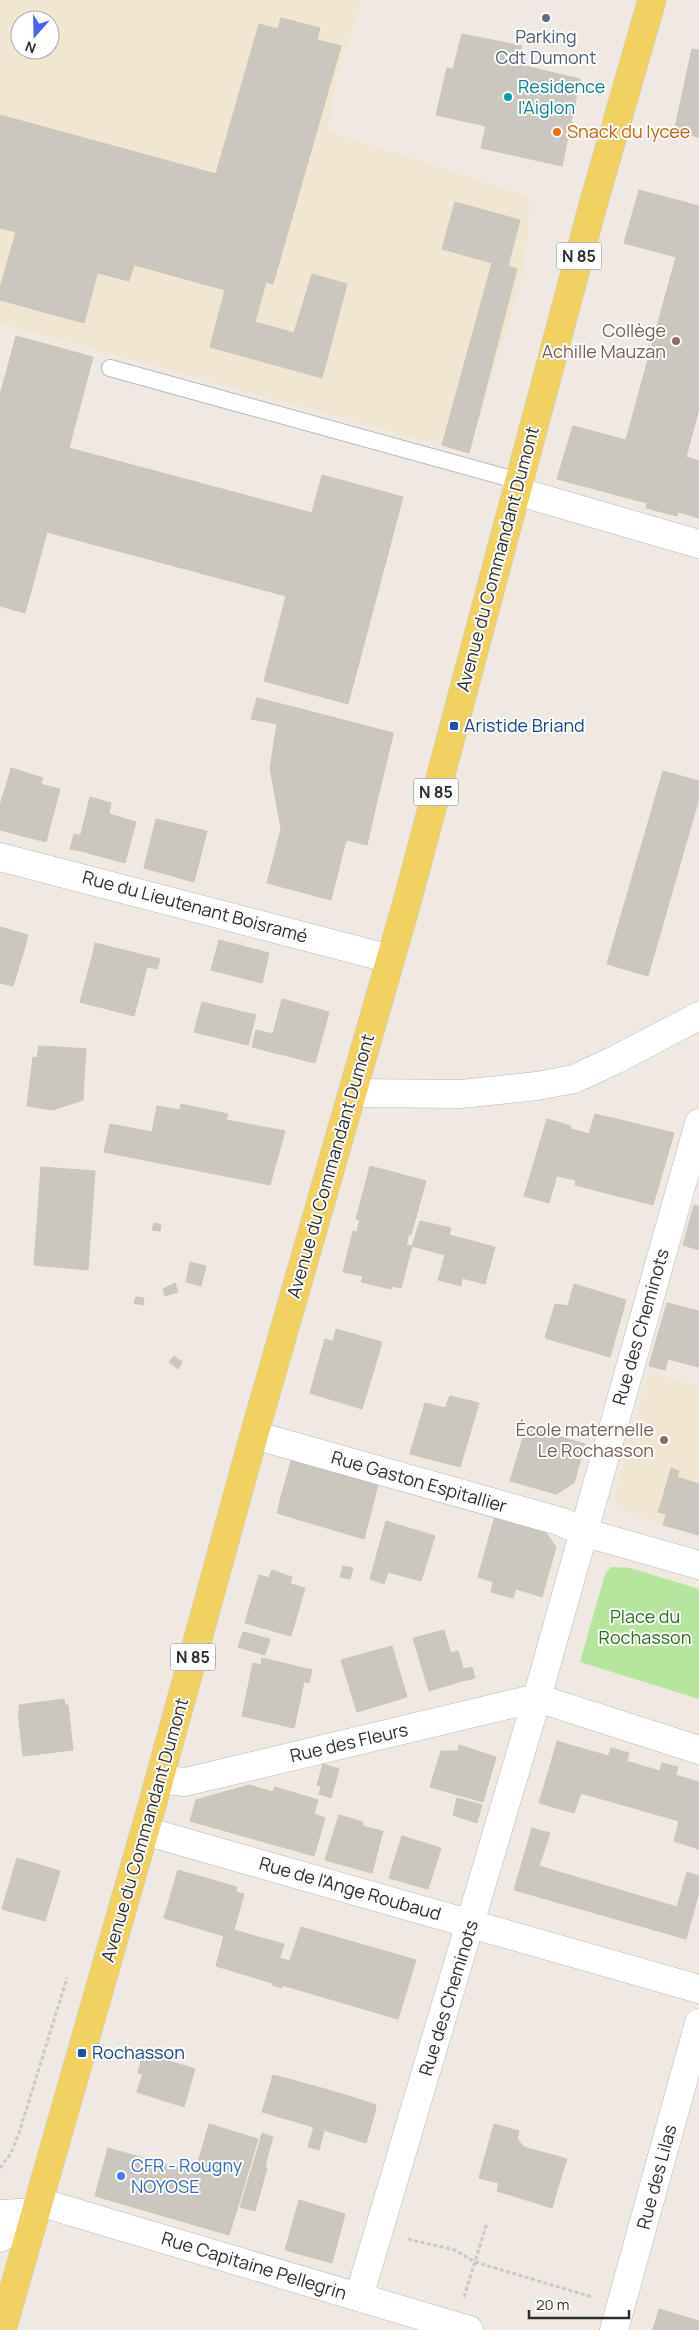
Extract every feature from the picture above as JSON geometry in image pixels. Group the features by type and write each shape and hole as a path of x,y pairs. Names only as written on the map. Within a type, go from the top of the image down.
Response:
{"main road":[{"name":"Avenue du Commandant Dumont","path":"2,2330 160,1779 254,1435 390,959 593,205 652,0"}],"street":[{"path":"518,486 699,544"},
{"name":"Rue du Lieutenant Boisramé","path":"0,857 390,959"},
{"path":"352,1093 461,1094 537,1086 574,1079 616,1060 699,1016"},
{"name":"Rue des Cheminots","path":"583,1532 699,1123"},
{"name":"Rue Gaston Espitallier","path":"254,1435 562,1522 583,1532"},
{"path":"699,1565 583,1532 537,1698 699,1750"},
{"name":"Rue des Cheminots","path":"359,2298 472,1924 537,1698"},
{"name":"Rue des Fleurs","path":"160,1779 185,1782 537,1698"},
{"name":"Rue de l'Ange Roubaud","path":"145,1831 699,1989"},
{"name":"Rue des Lilas","path":"618,2318 699,2023"},
{"path":"0,2238 36,2212"},
{"name":"Rue Capitaine Pellegrin","path":"0,2214 36,2212 359,2298 462,2328"}],"lane":[{"path":"110,368 518,486"}],"path":[{"path":"0,2168 11,2153 19,2133 67,1978"},
{"path":"462,2328 474,2262 487,2223"},
{"path":"379,2232 455,2250 474,2262 618,2318"}],"shaded area":[{"path":"0,0 362,0 338,70 328,131 531,198 522,278 469,453 0,323"},
{"name":"École maternelle Le Rochasson","path":"648,1374 699,1385 699,1535 663,1525 621,1508 615,1495"}],"green space":[{"name":"Place du Rochasson","path":"611,1567 630,1568 699,1589 699,1699 580,1662 605,1574"}],"building":[{"path":"281,18 320,28 317,40 341,46 273,284 266,282 255,322 294,333 312,274 347,284 322,378 210,347 225,290 102,256 84,323 0,300 0,288 16,232 0,228 0,133 211,191 259,24 278,29"},
{"name":"Residence l'Aiglon","path":"462,34 522,46 517,64 580,79 562,166 481,148 486,126 436,115 447,68 453,69"},
{"path":"692,49 699,50 699,137 674,132"},
{"path":"0,115 216,174 211,191 0,133"},
{"name":"Collège Achille Mauzan","path":"639,190 699,206 699,337 663,466 699,476 699,518 678,512 677,516 646,508 647,503 557,479 573,426 626,440 676,257 624,243"},
{"path":"455,202 520,220 508,266 517,269 469,453 442,445 492,263 442,249"},
{"path":"102,256 134,265 129,281 98,273"},
{"path":"16,336 93,357 69,448 312,513 322,475 403,497 348,704 264,681 286,596 47,532 25,613 0,606 0,395"},
{"path":"699,337 699,409 686,457 699,461 699,476 663,466"},
{"path":"257,698 305,710 294,772 270,768 277,724 251,719"},
{"path":"305,710 393,733 393,735 346,723 330,789 348,793 336,843 281,829 270,768 294,772"},
{"path":"346,723 393,735 377,801 330,789"},
{"path":"11,768 43,778 41,784 9,776"},
{"path":"663,771 699,781 699,798 648,976 607,964"},
{"path":"9,776 60,789 46,842 0,830 0,805"},
{"path":"348,793 377,801 367,845 347,840 345,844 336,843"},
{"path":"90,797 111,803 109,814 136,822 125,863 77,850"},
{"path":"156,819 207,831 194,882 144,868"},
{"path":"281,829 345,844 331,900 267,883"},
{"path":"74,834 81,836 77,850 70,849"},
{"path":"0,927 28,935 25,947 0,940"},
{"path":"0,940 25,947 13,986 0,983"},
{"path":"219,940 269,953 262,983 211,970"},
{"path":"95,943 160,959 157,969 93,953"},
{"path":"93,953 147,967 134,1016 80,1002"},
{"path":"282,999 329,1012 315,1063 252,1047 256,1030 273,1034"},
{"path":"202,1002 256,1015 248,1045 194,1032"},
{"path":"39,1046 59,1047 57,1060 85,1062 83,1100 53,1110 27,1106 33,1057 37,1058"},
{"path":"59,1047 86,1049 85,1062 57,1060"},
{"path":"181,1104 228,1114 226,1120 285,1131 270,1185 104,1152 110,1124 152,1132 157,1106 180,1110"},
{"path":"595,1114 674,1133 653,1205 575,1185 576,1180 557,1176 571,1129 589,1134"},
{"path":"547,1119 571,1126 549,1203 524,1196"},
{"path":"370,1166 426,1181 411,1235 409,1234 406,1245 390,1241 392,1229 356,1219"},
{"path":"41,1167 95,1171 88,1270 34,1265"},
{"path":"694,1205 699,1206 699,1250 683,1245"},
{"path":"360,1220 392,1229 390,1241 357,1231"},
{"path":"420,1221 451,1228 449,1235 495,1247 485,1284 462,1278 461,1286 438,1280 445,1255 412,1246"},
{"path":"154,1223 161,1225 160,1231 152,1230"},
{"path":"353,1231 402,1244 391,1289 361,1282 363,1276 343,1272"},
{"path":"402,1244 412,1246 401,1288 391,1286"},
{"path":"190,1262 206,1266 201,1286 186,1282"},
{"path":"175,1283 178,1292 165,1296 163,1289"},
{"path":"574,1284 626,1300 610,1357 545,1338 555,1304 568,1306"},
{"path":"136,1297 144,1298 143,1305 134,1303"},
{"path":"667,1303 699,1311 699,1367 652,1355"},
{"path":"336,1329 382,1342 378,1356 333,1342"},
{"path":"325,1339 378,1356 362,1409 310,1393"},
{"path":"652,1355 668,1359 665,1370 649,1366"},
{"path":"174,1356 182,1362 178,1369 169,1362"},
{"path":"450,1396 479,1403 460,1467 410,1454 425,1403 445,1408"},
{"path":"526,1427 585,1444 574,1483 556,1494 510,1481"},
{"path":"292,1458 299,1461 291,1495 282,1493"},
{"path":"299,1461 322,1467 320,1478 332,1482 320,1526 277,1513 282,1493 291,1495"},
{"path":"322,1467 335,1471 332,1482 320,1478"},
{"path":"671,1468 679,1471 674,1488 666,1486"},
{"path":"335,1471 349,1475 346,1485 332,1482"},
{"path":"349,1475 370,1481 361,1514 370,1516 364,1539 320,1526 332,1482 346,1485"},
{"path":"677,1477 699,1484 699,1535 663,1525"},
{"path":"370,1481 378,1484 370,1516 361,1514"},
{"path":"666,1486 674,1488 670,1502 662,1500"},
{"path":"662,1500 670,1502 666,1514 658,1512"},
{"path":"495,1516 543,1528 556,1547 542,1597 478,1577"},
{"path":"386,1521 405,1527 402,1538 414,1541 416,1530 435,1536 421,1581 388,1572 384,1584 370,1579"},
{"path":"405,1527 416,1530 414,1541 402,1538"},
{"path":"343,1566 353,1568 350,1579 340,1577"},
{"path":"272,1570 292,1577 290,1584 269,1577"},
{"path":"259,1575 305,1588 291,1636 245,1623"},
{"path":"493,1582 516,1588 513,1598 491,1592"},
{"path":"444,1630 459,1682 429,1691 413,1638"},
{"path":"243,1632 270,1639 265,1655 238,1647"},
{"path":"392,1646 407,1697 357,1712 341,1660"},
{"path":"458,1651 463,1668 456,1671 451,1653"},
{"path":"262,1658 312,1670 309,1683 275,1675 277,1669 261,1665"},
{"path":"253,1663 277,1669 275,1675 304,1682 294,1728 242,1716"},
{"path":"472,1667 475,1678 459,1682 456,1671"},
{"path":"64,1699 65,1705 20,1711 19,1705"},
{"path":"68,1705 73,1750 23,1756 18,1711"},
{"path":"557,1741 573,1746 568,1764 552,1759"},
{"path":"459,1745 496,1757 483,1802 430,1787 441,1751 458,1751"},
{"path":"573,1746 609,1756 603,1774 621,1779 626,1761 660,1771 655,1789 670,1793 675,1775 699,1782 699,1849 674,1841 679,1821 581,1793 574,1813 539,1803 552,1759 568,1764"},
{"path":"611,1748 629,1753 621,1779 603,1774"},
{"path":"662,1763 678,1767 670,1793 655,1789"},
{"path":"323,1764 339,1769 331,1798 319,1794 321,1786 317,1785"},
{"path":"249,1785 273,1792 275,1787 318,1800 314,1814 325,1818 314,1856 190,1821 196,1800"},
{"path":"457,1798 482,1805 477,1823 453,1815"},
{"path":"339,1815 363,1822 362,1826 383,1831 372,1873 325,1860"},
{"path":"532,1828 550,1833 539,1866 677,1907 687,1872 699,1876 699,1893 686,1939 514,1890"},
{"path":"402,1836 441,1848 428,1889 389,1878"},
{"path":"17,1858 60,1871 45,1921 2,1909"},
{"path":"178,1870 237,1887 236,1892 244,1894 234,1930 226,1928 224,1936 164,1918"},
{"path":"301,1927 416,1960 398,2019 282,1985"},
{"path":"226,1928 284,1944 272,1983 216,1966"},
{"path":"280,1958 290,1961 282,1988 272,1985"},
{"path":"143,2054 149,2055 143,2074 138,2073"},
{"path":"149,2055 195,2069 184,2107 137,2092"},
{"path":"273,2075 292,2080 291,2088 271,2082"},
{"path":"292,2080 325,2089 314,2127 262,2112 271,2082 291,2088"},
{"path":"325,2089 355,2098 353,2106 375,2112 366,2143 314,2127"},
{"path":"355,2098 376,2105 375,2112 353,2106"},
{"path":"209,2124 258,2139 239,2203 200,2190 204,2175 195,2173"},
{"path":"494,2124 519,2131 511,2162 561,2177 552,2208 497,2191 499,2183 479,2178"},
{"path":"314,2127 324,2131 319,2150 308,2147"},
{"path":"262,2133 273,2137 269,2151 258,2148"},
{"path":"517,2139 524,2147 567,2159 561,2177 511,2162"},
{"path":"108,2148 204,2175 200,2190 239,2203 229,2235 95,2196"},
{"path":"258,2148 269,2151 265,2167 267,2168 255,2211 240,2207"},
{"path":"299,2200 345,2214 332,2263 285,2250"},
{"path":"659,2309 699,2321 699,2330 653,2330"}],"place":[{"name":"Parking Cdt Dumont","path":"546,18"},
{"name":"Residence l'Aiglon","path":"508,97"},
{"name":"Snack du lycee","path":"557,132"},
{"name":"Collège Achille Mauzan","path":"676,341"},
{"name":"Aristide Briand","path":"454,726"},
{"name":"École maternelle Le Rochasson","path":"664,1440"},
{"name":"Rochasson","path":"82,2053"},
{"name":"CFR - Rougny NOYOSE","path":"121,2176"}]}
